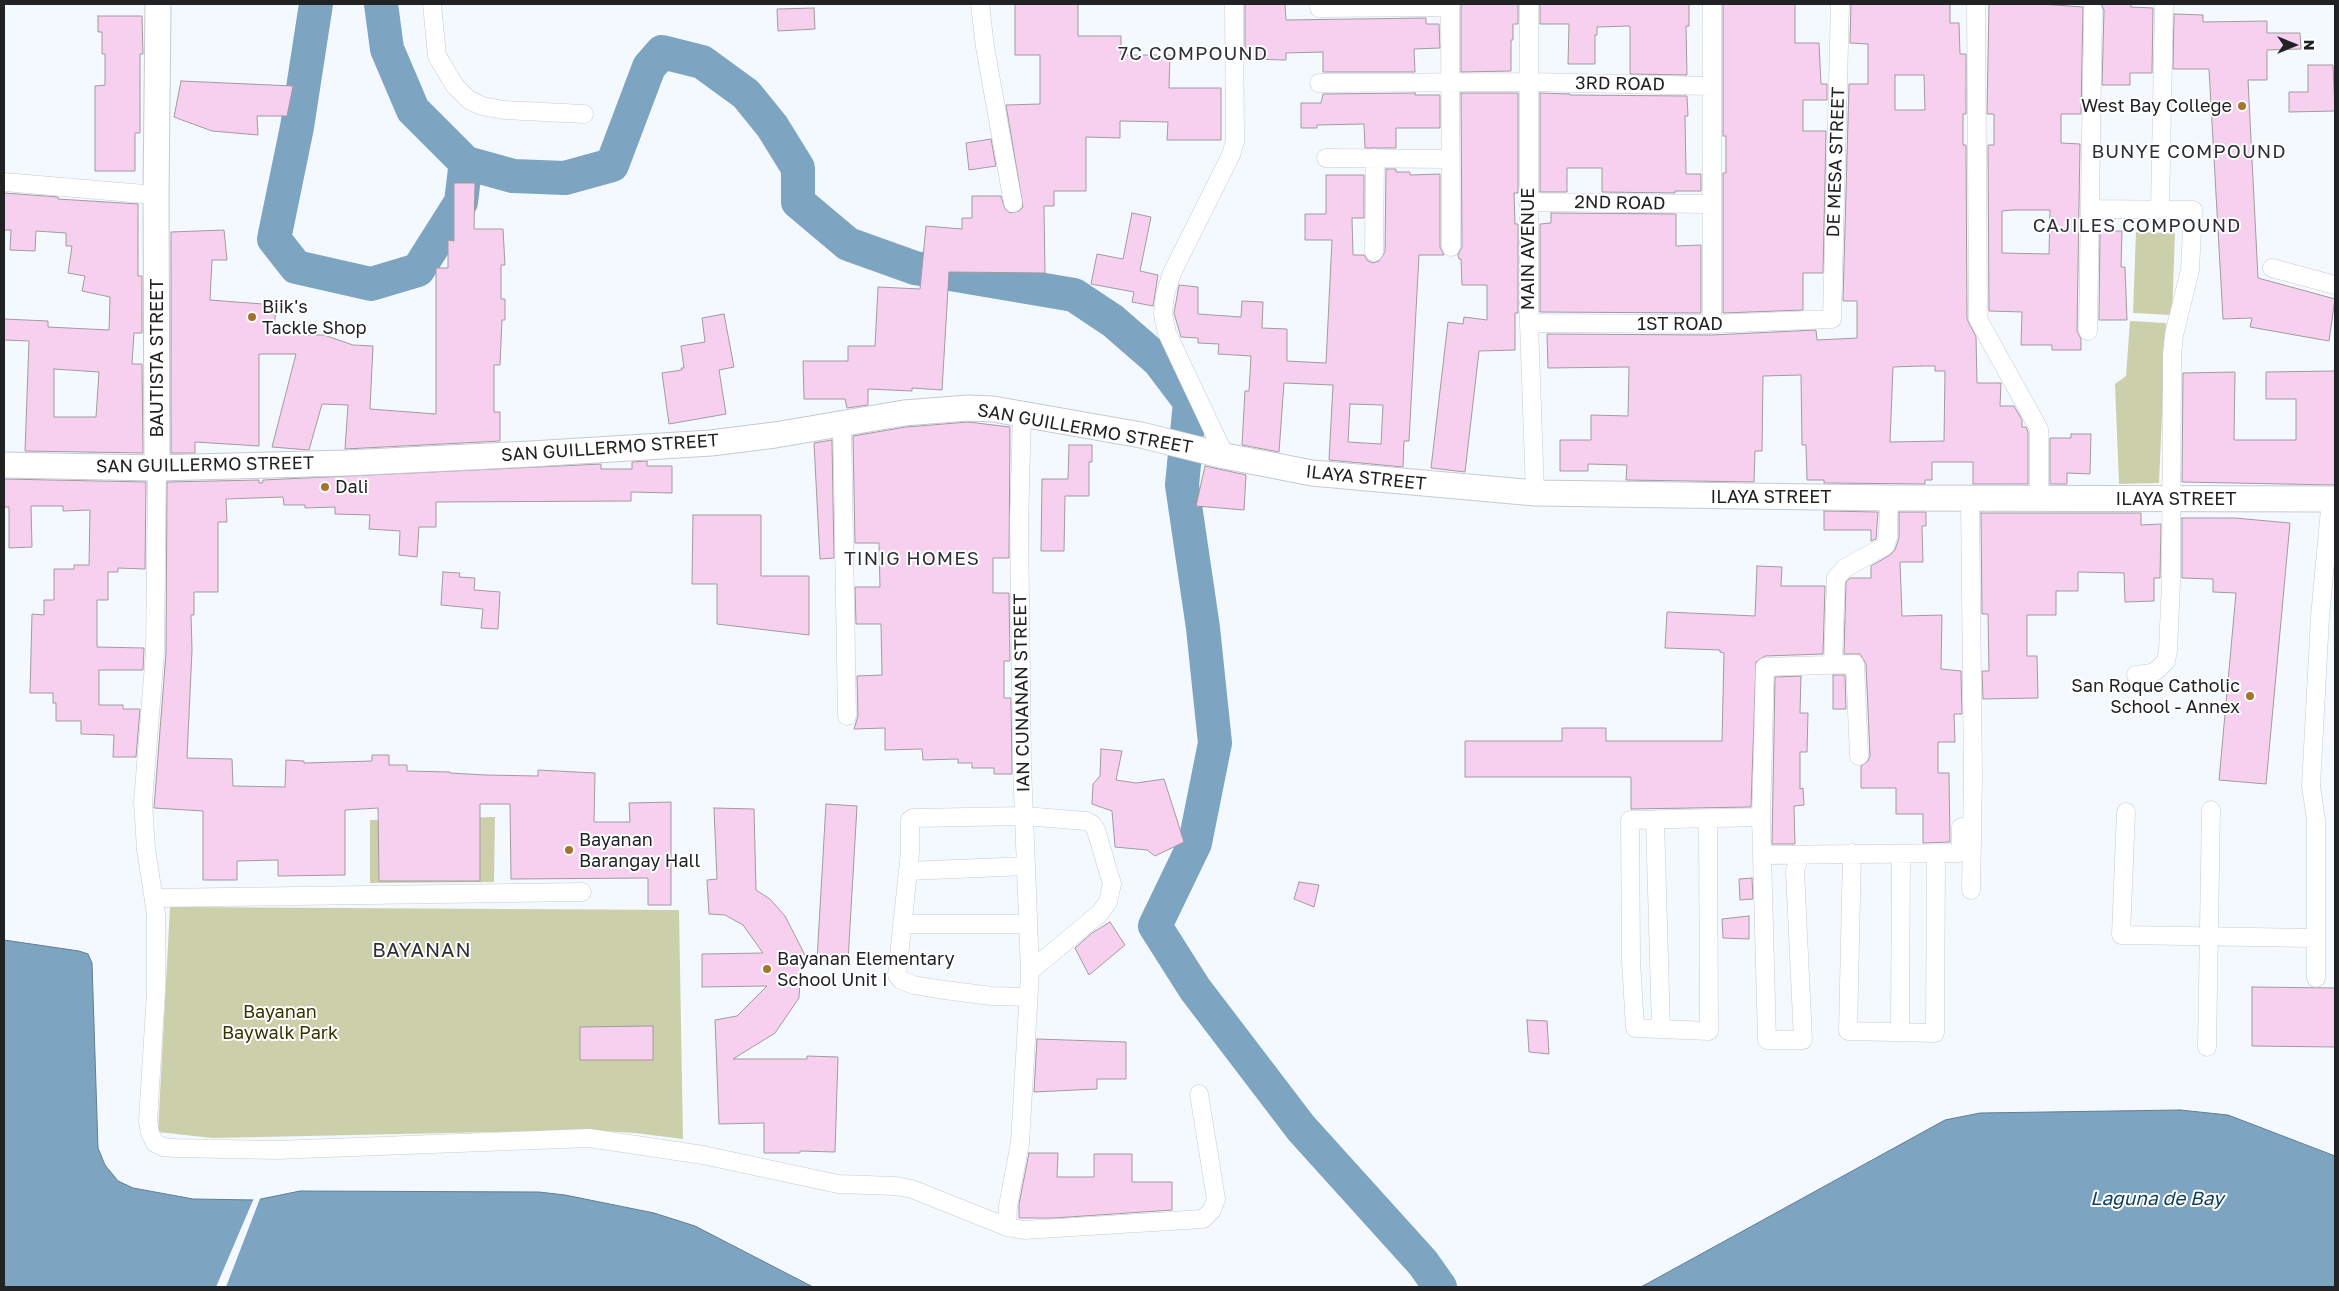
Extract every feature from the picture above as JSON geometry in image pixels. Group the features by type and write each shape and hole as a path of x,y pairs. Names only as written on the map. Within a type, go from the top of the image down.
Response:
{"main road":[{"name":"BAUTISTA STREET","path":"157,468 156,195 158,4"},
{"name":"SAN GUILLERMO STREET","path":"4,465 157,468 368,462 711,443 904,414 968,408 993,409 1140,435 1217,454"},
{"name":"ILAYA STREET","path":"1217,454 1336,476 1535,493 1889,498 2333,499"}],"street":[{"path":"432,4 437,56 455,86 469,100 482,106 504,110 584,114"},
{"path":"980,4 984,40 1013,203"},
{"path":"1217,454 1167,333 1163,314 1165,296 1172,273 1231,155 1235,141 1234,4"},
{"name":"MAIN AVENUE","path":"1529,4 1529,324 1535,493"},
{"path":"1712,4 1712,324"},
{"name":"DE MESA STREET","path":"1832,320 1840,4"},
{"path":"1976,4 1978,319 2039,429 2039,498"},
{"path":"2160,209 2164,4"},
{"path":"1319,8 1450,5 1451,247"},
{"path":"2088,331 2092,10"},
{"name":"3RD ROAD","path":"1319,83 1528,82 1712,86"},
{"path":"1326,158 1450,159"},
{"path":"1374,252 1375,158"},
{"path":"4,182 156,195"},
{"name":"2ND ROAD","path":"1528,202 1712,204"},
{"path":"2090,209 2193,210 2191,263 2174,335 2172,355 2171,582 2166,661 2152,673 2136,675"},
{"path":"2272,268 2335,285"},
{"name":"1ST ROAD","path":"1529,324 1712,324 1832,320"},
{"name":"IAN CUNANAN STREET","path":"1007,1227 1014,1165 1020,1143 1030,971 1024,816 1019,522 1022,414"},
{"path":"842,424 847,716"},
{"name":"BAUTISTA STREET","path":"157,468 155,652 143,802 146,849 155,898 156,992 148,1120 150,1133 155,1143 163,1147 276,1150 589,1138 704,1155 838,1184 896,1186 912,1189 1007,1227 1024,1230 1203,1219 1212,1210 1216,1199 1200,1094"},
{"path":"1833,664 1836,578 1845,568 1885,546 1888,537 1889,498"},
{"path":"1970,498 1973,779 1971,890"},
{"path":"2316,978 2316,820 2311,786 2328,617 2333,499"},
{"path":"1800,855 1796,871 1803,1040 1792,1042 1767,1040 1761,817 1765,667 1855,664 1858,756"},
{"path":"1763,854 1959,853 1961,848 1961,792 1973,779"},
{"path":"2207,1047 2211,810"},
{"path":"2126,812 2121,935 2315,938"},
{"path":"1028,997 962,993 914,985 901,980 897,975 910,852 909,823 913,818 1024,816 1086,821 1092,824 1096,830 1112,884 1108,902 1100,913 1030,971"},
{"path":"1708,819 1709,1031 1635,1028 1631,961 1630,820 1761,817"},
{"path":"1654,820 1661,1029"},
{"path":"1852,853 1848,1031 1934,1033 1936,854"},
{"path":"1900,1032 1901,854"},
{"path":"908,871 1026,866"},
{"path":"155,898 582,892"},
{"path":"902,924 1028,924"}],"green space":[{"path":"2136,232 2175,233 2172,315 2133,313"},
{"path":"2130,321 2166,323 2159,483 2119,484 2115,384 2126,376"},
{"path":"495,817 494,882 370,883 370,820"},
{"name":"Bayanan Baywalk Park","path":"170,907 679,910 683,1139 589,1130 212,1138 158,1132"}],"water":[{"path":"4,940 88,954 92,963 98,1148 105,1165 118,1181 133,1188 193,1199 256,1200 300,1191 539,1192 565,1195 654,1213 695,1226 813,1287 4,1287"},
{"name":"Laguna de Bay","path":"2180,1110 2228,1115 2335,1156 2335,1287 1641,1287 1945,1120 1980,1113"}],"pier":[{"path":"261,1196 226,1287 216,1287 254,1198"}],"building":[{"path":"1015,4 1078,4 1078,36 1121,36 1121,55 1170,55 1169,88 1221,88 1221,140 1167,140 1168,122 1120,121 1120,138 1086,137 1086,191 1054,191 1054,206 1044,206 1045,273 949,272 942,390 912,388 912,391 868,389 868,405 847,408 845,399 804,399 803,361 848,361 848,346 875,346 878,287 920,289 926,226 962,229 962,218 972,218 972,196 1001,196 1005,209 1010,213 1019,211 1023,207 1006,105 1040,104 1040,55 1015,55"},
{"path":"1245,4 1285,4 1286,20 1426,18 1426,24 1439,24 1440,48 1414,49 1415,72 1323,72 1323,52 1286,53 1286,60 1245,59"},
{"path":"1461,4 1518,4 1518,24 1513,24 1513,40 1511,40 1511,71 1461,72"},
{"path":"1540,4 1689,4 1689,26 1686,26 1687,75 1630,74 1630,26 1597,27 1597,35 1595,35 1595,64 1568,64 1569,24 1540,24"},
{"path":"1723,4 1795,4 1795,43 1819,43 1821,84 1827,84 1827,100 1803,100 1803,131 1826,131 1823,273 1803,273 1803,310 1723,313 1723,173 1726,173 1726,136 1723,136"},
{"path":"1851,4 1950,4 1950,23 1959,23 1960,54 1966,54 1966,114 1963,114 1963,145 1966,145 1967,319 1976,337 1977,383 2001,383 2000,406 2014,406 2022,420 2022,427 2026,427 2028,432 2028,484 1973,484 1973,462 1932,462 1932,480 1925,480 1925,484 1824,483 1824,480 1807,480 1806,445 1802,445 1801,375 1763,376 1762,451 1755,451 1754,482 1626,480 1627,465 1588,464 1588,471 1560,471 1560,440 1591,440 1591,415 1628,416 1629,367 1548,368 1547,334 1712,335 1816,330 1817,340 1857,338 1857,301 1843,301 1849,84 1868,84 1868,44 1850,43","holes":["1895,75 1924,75 1925,110 1895,110","1935,366 1935,371 1945,371 1944,441 1890,442 1893,367"]},
{"path":"1989,4 2040,4 2083,7 2081,114 2061,114 2061,143 2080,144 2077,331 2081,339 2081,350 2052,350 2052,345 2021,345 2022,312 1989,311 1988,145 1994,145 1994,114 1987,114","holes":["2050,210 2049,254 2002,253 2002,211"]},
{"path":"2101,4 2131,4 2131,7 2153,8 2152,73 2130,73 2130,85 2102,85 2104,10"},
{"path":"814,8 815,29 778,31 777,9"},
{"path":"2174,14 2203,15 2203,22 2267,21 2267,33 2300,33 2301,49 2267,50 2267,80 2248,80 2258,278 2335,299 2329,341 2250,327 2252,318 2223,319 2209,69 2173,69"},
{"path":"98,16 142,16 143,54 140,54 140,133 135,133 135,171 95,171 95,86 105,85 105,54 102,54 102,32 98,32"},
{"path":"2308,65 2333,65 2335,111 2289,112 2289,92 2308,92"},
{"path":"181,81 293,86 287,116 257,116 258,135 212,131 174,117"},
{"path":"1415,93 1415,95 1440,95 1440,128 1396,128 1396,148 1365,148 1364,124 1317,125 1317,128 1301,128 1301,103 1321,103 1323,94"},
{"path":"1461,93 1518,93 1518,193 1514,193 1515,224 1518,224 1518,313 1515,313 1515,350 1479,351 1465,472 1431,468 1448,322 1463,324 1464,317 1487,320 1487,285 1462,285 1461,259 1459,259 1458,255 1462,247"},
{"path":"1540,93 1687,96 1688,116 1685,116 1686,174 1701,174 1701,191 1675,191 1675,193 1602,192 1602,168 1567,168 1567,192 1540,192"},
{"path":"991,139 996,166 969,170 966,143"},
{"path":"1386,169 1396,169 1396,172 1410,172 1410,175 1440,174 1440,247 1444,255 1419,255 1409,441 1404,441 1403,467 1329,460 1333,385 1284,383 1279,452 1242,445 1245,391 1249,391 1251,356 1218,354 1219,344 1198,343 1198,338 1181,337 1174,313 1179,285 1198,287 1198,314 1241,317 1242,301 1263,302 1262,328 1287,329 1287,361 1326,363 1332,240 1305,240 1305,214 1326,214 1326,175 1364,175 1364,218 1352,218 1353,255 1364,255 1368,261 1373,263 1379,261 1385,252","holes":["1350,404 1383,405 1381,444 1348,442"]},
{"path":"454,183 475,183 474,229 503,229 505,265 501,265 501,299 505,299 505,320 502,320 500,365 494,365 494,412 500,412 500,441 345,449 348,405 322,404 309,450 272,447 296,354 259,354 259,446 195,442 195,453 171,453 171,232 224,230 227,260 212,260 210,300 276,305 274,331 301,331 301,335 324,335 353,345 373,346 370,409 436,414 436,268 448,268 448,240 454,241"},
{"path":"4,193 58,197 58,199 138,204 138,276 142,276 142,333 134,333 132,364 142,364 143,453 25,451 29,341 4,340 4,319 48,321 48,327 109,330 110,297 82,291 85,276 68,273 72,246 66,246 66,233 36,231 35,251 10,250 11,230 4,230","holes":["54,369 99,372 96,417 54,417"]},
{"path":"1132,213 1151,217 1140,271 1158,275 1153,306 1132,302 1134,292 1091,284 1097,254 1123,259"},
{"path":"1551,213 1676,214 1676,246 1701,245 1701,313 1540,312 1540,224 1551,223"},
{"path":"2100,231 2122,231 2121,267 2125,267 2127,320 2099,320"},
{"path":"724,314 734,367 719,370 726,414 669,424 662,373 682,370 681,368 684,368 681,346 705,342 702,318"},
{"path":"2335,371 2335,485 2182,482 2183,373 2235,372 2234,440 2296,440 2296,399 2266,399 2266,372"},
{"path":"968,422 1010,427 1009,558 993,558 993,593 1009,593 1010,661 1004,661 1004,698 1011,698 1012,774 994,774 994,768 972,768 972,763 958,763 958,759 923,760 922,749 885,750 885,728 854,729 858,716 857,676 882,675 881,624 856,624 855,587 880,587 879,543 855,543 853,436 906,427"},
{"path":"2071,434 2091,434 2090,474 2067,473 2067,484 2050,484 2050,438 2071,438"},
{"path":"832,440 834,558 820,559 814,443"},
{"path":"1069,445 1092,445 1092,462 1089,462 1089,496 1065,496 1064,551 1041,551 1042,479 1068,479"},
{"path":"647,461 647,466 672,466 672,493 631,492 631,501 436,502 436,527 419,527 417,557 399,555 400,531 369,529 370,515 335,514 335,507 305,508 305,505 284,505 283,497 226,499 227,522 218,522 218,592 194,592 194,615 191,615 192,650 187,758 232,759 233,786 285,787 286,760 304,761 304,763 372,761 372,755 389,755 389,765 407,765 407,771 538,776 538,770 595,773 594,822 630,822 629,803 671,802 671,905 648,905 648,878 511,879 510,804 480,804 480,881 379,881 378,808 345,810 345,875 278,876 278,860 237,861 237,880 203,880 203,811 154,808 166,653 167,482 259,480 259,483 262,483 263,480 601,464 601,469 632,469 632,462"},
{"path":"1205,466 1246,475 1244,510 1196,506"},
{"path":"4,479 146,482 145,569 118,568 118,572 108,572 108,600 97,600 97,647 144,648 143,670 99,670 99,705 123,705 123,709 140,709 136,757 113,757 114,735 81,734 81,721 56,721 56,703 53,703 53,693 30,693 32,614 44,615 44,600 54,600 54,569 74,569 74,565 89,565 90,510 63,511 63,506 31,506 32,547 9,548 9,507 4,507"},
{"path":"1824,511 1878,512 1876,539 1871,541 1871,530 1824,530"},
{"path":"1899,512 1926,512 1926,526 1922,526 1923,562 1900,562 1902,616 1942,615 1941,669 1961,671 1962,714 1954,714 1955,742 1938,742 1938,773 1949,773 1950,842 1923,843 1923,814 1896,814 1896,788 1861,788 1861,766 1868,761 1870,756 1866,664 1860,654 1844,654 1846,582 1850,578 1871,578 1871,566 1895,550 1899,538"},
{"path":"1981,513 2141,513 2141,525 2161,524 2160,578 2154,578 2154,601 2125,602 2124,573 2078,572 2078,591 2056,591 2056,615 2027,615 2027,656 2037,656 2038,698 1983,699 1982,671 1989,671 1988,614 1982,614"},
{"path":"693,515 761,515 761,576 809,576 809,635 717,624 717,584 692,584"},
{"name":"San Roque Catholic School - Annex","path":"2182,518 2235,518 2290,523 2266,784 2219,780 2236,593 2213,592 2213,579 2182,578"},
{"path":"1757,566 1782,567 1781,586 1825,586 1823,654 1765,656 1756,662 1751,807 1631,809 1631,777 1465,777 1465,741 1562,741 1562,728 1606,728 1606,741 1722,741 1724,653 1720,652 1720,650 1665,648 1667,612 1755,616"},
{"path":"443,572 460,573 459,577 475,578 474,590 500,592 498,629 481,628 483,609 441,605"},
{"path":"1833,675 1845,675 1846,709 1833,709"},
{"path":"1801,676 1800,713 1808,713 1807,752 1800,752 1800,789 1803,788 1804,805 1794,806 1795,844 1772,844 1775,677"},
{"path":"1101,749 1122,751 1116,780 1136,783 1164,779 1184,842 1155,856 1147,850 1115,847 1112,811 1092,804 1093,784 1100,776"},
{"path":"826,804 857,806 848,961 817,960"},
{"path":"714,808 754,809 756,890 770,899 785,916 807,959 801,959 799,998 775,1033 733,1059 807,1059 807,1056 838,1057 835,1152 764,1153 764,1123 719,1124 715,1020 737,1016 767,986 702,987 702,954 763,953 743,925 725,915 709,914 707,880 717,879"},
{"path":"1752,878 1753,899 1740,900 1739,879"},
{"path":"1299,882 1319,885 1314,907 1294,899"},
{"path":"1749,916 1749,939 1723,938 1722,919"},
{"path":"1110,922 1125,945 1089,975 1075,948 1092,933"},
{"path":"2252,987 2335,988 2335,1047 2252,1046"},
{"path":"1527,1020 1547,1021 1549,1054 1529,1052"},
{"path":"653,1026 653,1060 580,1060 580,1027"},
{"path":"1037,1039 1126,1042 1126,1079 1097,1079 1097,1089 1034,1092"},
{"path":"1029,1153 1058,1153 1057,1177 1094,1177 1094,1154 1132,1154 1132,1182 1172,1182 1172,1210 1054,1218 1019,1218 1019,1204"}],"waterway":[{"path":"316,4 297,127 274,239 296,267 371,284 418,270 461,202 465,169"},
{"path":"381,4 387,49 413,110 466,163 513,176 565,178 612,165 649,67 662,52 702,62 746,94 772,126 798,168 798,202 848,244 915,268 1074,295 1113,321 1159,361 1190,402 1182,485 1203,628 1215,743 1195,843 1155,926 1195,989 1301,1128 1423,1263 1440,1287"}],"place":[{"name":"West Bay College","path":"2242,106"},
{"name":"Biik's Tackle Shop","path":"252,317"},
{"name":"Dali","path":"325,487"},
{"name":"San Roque Catholic School - Annex","path":"2250,696"},
{"name":"Bayanan Barangay Hall","path":"569,850"},
{"name":"Bayanan Elementary School Unit I","path":"767,969"}],"district":[{"name":"7C COMPOUND","path":"1193,54"},
{"name":"BUNYE COMPOUND","path":"2189,152"},
{"name":"CAJILES COMPOUND","path":"2137,226"},
{"name":"TINIG HOMES","path":"912,559"},
{"name":"BAYANAN","path":"422,951"}]}
